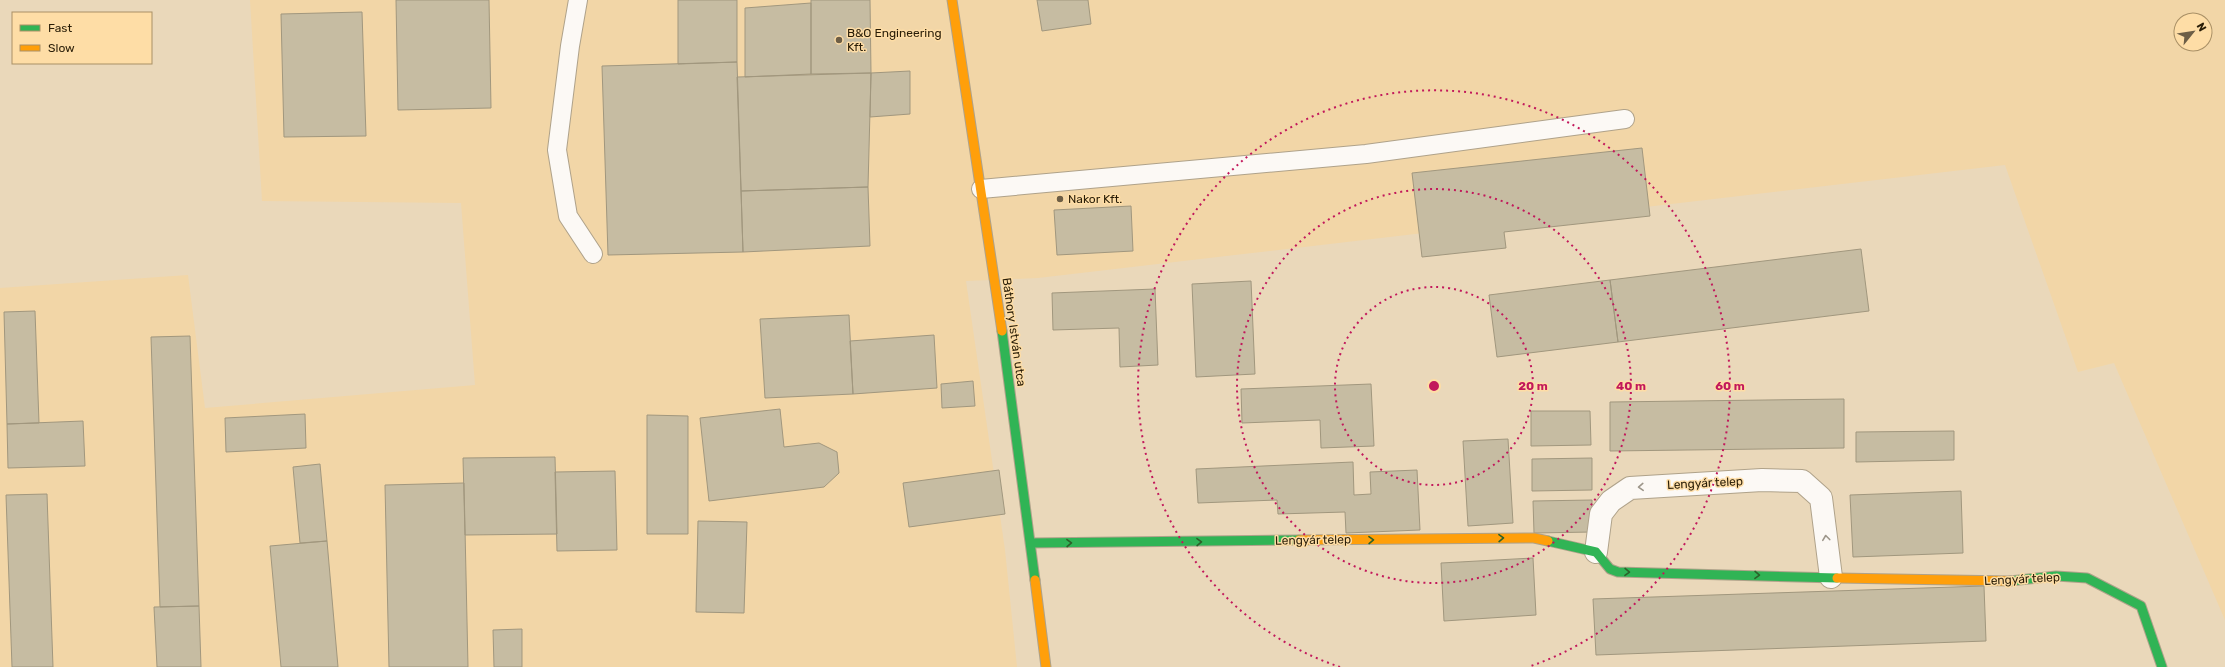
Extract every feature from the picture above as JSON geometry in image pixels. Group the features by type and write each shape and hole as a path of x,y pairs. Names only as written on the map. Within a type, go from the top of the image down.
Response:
{"street":[{"name":"Báthory István utca","path":"952,0 996,284 1046,667"},
{"name":"Lengyár telep","path":"1596,552 1601,514 1611,501 1630,488 1762,480 1802,481 1821,498 1831,577"},
{"name":"Lengyár telep","path":"1030,543 1534,538 1596,552 1610,568 1618,572 2000,582 2056,576 2087,578 2141,606 2162,667"}],"lane":[{"path":"578,0 570,46 557,150 568,216 593,254"},
{"path":"981,189 1366,154 1625,119"}],"shaded area":[{"path":"250,0 2225,0 2225,620 2114,363 2078,372 2005,165 1038,278 966,281 1005,550 1017,667 0,667 0,288 188,275 205,408 475,385 461,203 262,201"}],"building":[{"path":"396,0 489,0 491,108 398,110"},
{"path":"678,0 737,0 737,62 678,64"},
{"path":"811,0 870,0 871,73 811,74"},
{"path":"1037,0 1088,0 1091,24 1042,31"},
{"path":"811,3 811,74 745,77 745,8"},
{"path":"362,12 366,136 284,137 281,14"},
{"path":"737,62 743,252 608,255 602,66"},
{"path":"910,71 910,114 870,117 871,73"},
{"path":"871,73 868,187 741,191 737,77"},
{"path":"1642,148 1650,216 1504,232 1506,248 1422,257 1412,173"},
{"path":"868,187 870,246 743,252 741,191"},
{"path":"1131,206 1133,251 1057,255 1054,210"},
{"path":"1861,249 1869,311 1618,342 1610,280"},
{"path":"1610,280 1618,342 1497,357 1489,295"},
{"path":"1251,281 1255,374 1196,377 1192,284"},
{"path":"1155,289 1158,365 1120,367 1119,328 1053,330 1052,293"},
{"path":"35,311 39,423 7,424 4,312"},
{"path":"849,315 853,394 765,398 760,319"},
{"path":"934,335 937,388 853,394 850,341"},
{"path":"190,336 199,606 160,607 151,337"},
{"path":"973,381 975,406 942,408 941,384"},
{"path":"1371,384 1374,446 1321,448 1320,420 1242,423 1241,389"},
{"path":"1844,399 1844,448 1610,451 1610,402"},
{"path":"780,409 784,447 819,443 837,452 839,473 824,487 709,501 700,418"},
{"path":"1531,411 1590,411 1591,445 1531,446"},
{"path":"305,414 306,448 226,452 225,418"},
{"path":"647,415 688,416 688,534 647,534"},
{"path":"83,421 85,466 8,468 7,424"},
{"path":"1954,431 1954,460 1856,462 1856,432"},
{"path":"1508,439 1513,523 1468,526 1463,441"},
{"path":"555,457 557,534 465,535 463,458"},
{"path":"1592,458 1592,490 1532,491 1532,459"},
{"path":"1353,462 1354,495 1371,494 1370,472 1417,470 1420,530 1346,533 1345,512 1278,514 1277,500 1198,503 1196,469"},
{"path":"320,464 327,541 300,543 293,467"},
{"path":"999,470 1005,514 909,527 903,483"},
{"path":"615,471 617,550 557,551 555,472"},
{"path":"464,483 468,667 389,667 385,485"},
{"path":"1961,491 1963,553 1853,557 1850,495"},
{"path":"47,494 53,667 12,667 6,495"},
{"path":"1592,500 1592,532 1534,533 1533,501"},
{"path":"698,521 747,522 744,613 696,612"},
{"path":"327,541 338,667 281,667 270,546"},
{"path":"1533,558 1536,615 1444,621 1441,563"},
{"path":"1984,586 1986,641 1596,655 1593,599"},
{"path":"199,606 201,667 157,667 154,607"},
{"path":"522,629 522,667 494,667 493,630"}],"traffic: fast":[{"path":"1002,331 1035,580"},
{"path":"1030,543 1299,540"},
{"path":"1548,541 1596,552 1610,569 1618,572 1837,578"},
{"path":"2010,581 2056,576 2087,578 2141,606 2162,667"}],"traffic: slow":[{"path":"952,0 1002,331"},
{"path":"1299,540 1534,538 1548,541"},
{"path":"1837,578 2010,581"},
{"path":"1035,580 1046,667"}],"place":[{"name":"B&O Engineering Kft.","path":"839,40"},
{"name":"Nakor Kft.","path":"1060,199"}]}
